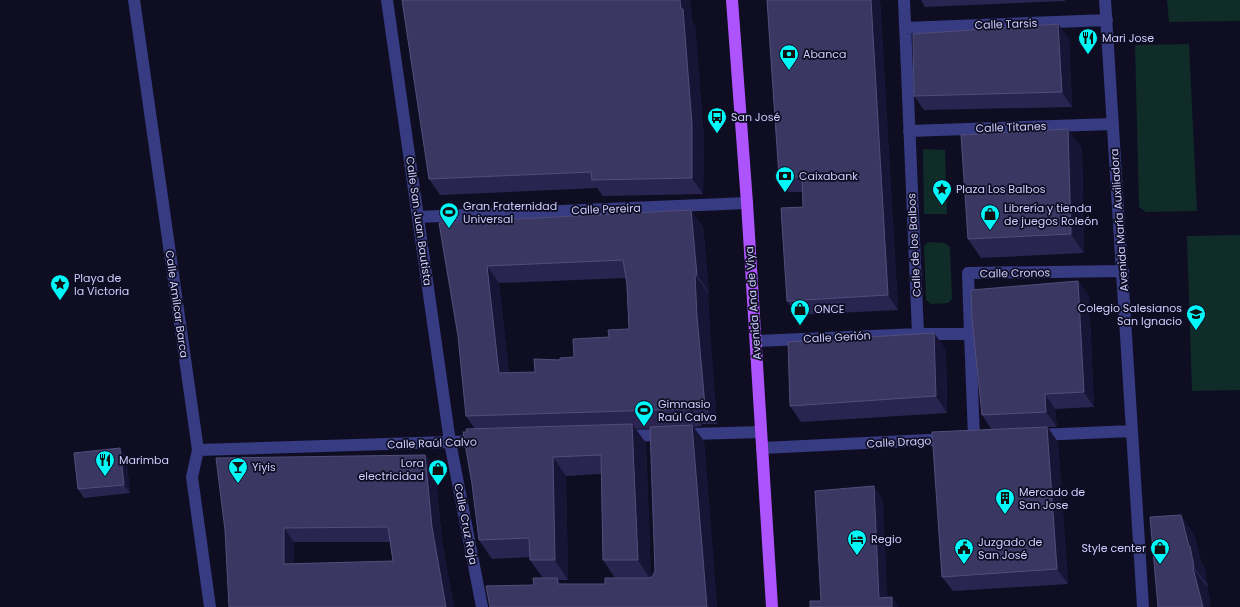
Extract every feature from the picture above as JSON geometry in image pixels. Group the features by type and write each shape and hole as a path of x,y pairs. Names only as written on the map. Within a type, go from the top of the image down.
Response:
{"main road":[{"name":"Avenida Ana de Viya","path":"732,0 747,203 772,607"}],"street":[{"name":"Calle Amílcar Barca","path":"134,0 198,450 192,477 210,607"},
{"name":"Calle San Juan Bautista","path":"387,0 450,442"},
{"name":"Calle de los Balbos","path":"904,0 918,334"},
{"name":"Avenida María Auxiliadora","path":"1105,0 1143,607"},
{"name":"Calle Tarsis","path":"905,28 1107,20"},
{"name":"Calle Titanes","path":"909,131 1113,124"},
{"name":"Calle Pereira","path":"418,217 747,203"},
{"name":"Calle Cronos","path":"970,334 968,273 1123,272"},
{"path":"918,334 970,334"},
{"name":"Calle Gerión","path":"756,341 918,334"},
{"name":"Calle Drago","path":"762,448 978,438 970,334"},
{"path":"1030,436 1132,431"},
{"path":"614,437 654,440 761,432"},
{"name":"Calle Raúl Calvo","path":"198,450 489,441"},
{"name":"Calle Cruz Roja","path":"450,442 482,607"},
{"path":"478,587 494,587"}],"green space":[{"path":"1167,0 1240,0 1240,21 1169,22"},
{"path":"1189,44 1197,211 1146,212 1139,207 1135,45"},
{"path":"923,149 945,150 947,214 924,214"},
{"path":"1240,235 1240,390 1192,391 1187,236"},
{"path":"928,242 945,243 950,247 952,299 948,303 931,304 926,300 924,246"}],"building":[{"path":"402,0 680,0 681,9 683,9 692,124 692,178 592,180 591,172 429,179"},
{"path":"767,0 871,0 888,295 787,301 781,208 803,207 802,177 779,177"},
{"path":"1058,24 1062,92 914,96 913,34"},
{"path":"1068,129 1071,234 968,239 961,135"},
{"path":"691,210 697,275 695,275 697,316 705,406 690,407 690,409 466,416 458,336 439,223","holes":["623,260 627,284 629,329 608,330 609,337 573,339 574,357 560,358 560,360 534,359 535,372 499,373 487,266"]},
{"path":"1078,281 1084,392 1045,394 1046,412 982,415 972,319 971,290"},
{"path":"934,333 936,396 790,406 788,342"},
{"path":"632,424 638,560 603,560 601,455 553,457 555,560 530,560 529,538 479,540 472,484 463,432 467,432 466,429"},
{"path":"692,425 707,607 490,607 486,586 534,585 533,578 557,578 558,584 605,584 605,578 652,577 655,571 650,427"},
{"name":"Mercado de San Jose","path":"1047,427 1057,569 942,577 932,432"},
{"name":"Marimba","path":"120,448 124,485 78,489 74,453"},
{"path":"425,455 432,527 446,607 229,607 225,530 216,458","holes":["388,527 393,561 284,564 284,528"]},
{"name":"Regio","path":"874,486 879,598 892,597 892,607 810,607 810,601 821,601 815,491"},
{"path":"1181,515 1190,546 1193,568 1203,607 1158,607 1150,517"}],"place":[{"name":"Mari Jose","path":"1088,55"},
{"name":"Abanca","path":"789,71"},
{"name":"San José","path":"717,134"},
{"name":"Caixabank","path":"785,193"},
{"name":"Plaza Los Balbos","path":"942,206"},
{"name":"Gran Fraternidad Universal","path":"449,229"},
{"name":"Librería y tienda de juegos Roleón","path":"990,231"},
{"name":"Playa de la Victoria","path":"60,301"},
{"name":"ONCE","path":"800,326"},
{"name":"Colegio Salesianos San Ignacio","path":"1196,331"},
{"name":"Gimnasio Raúl Calvo","path":"644,427"},
{"name":"Marimba","path":"105,477"},
{"name":"Yiyis","path":"238,484"},
{"name":"Lora electricidad","path":"438,486"},
{"name":"Mercado de San Jose","path":"1005,515"},
{"name":"Regio","path":"857,556"},
{"name":"Juzgado de San José","path":"964,565"},
{"name":"Style center","path":"1160,565"}]}
